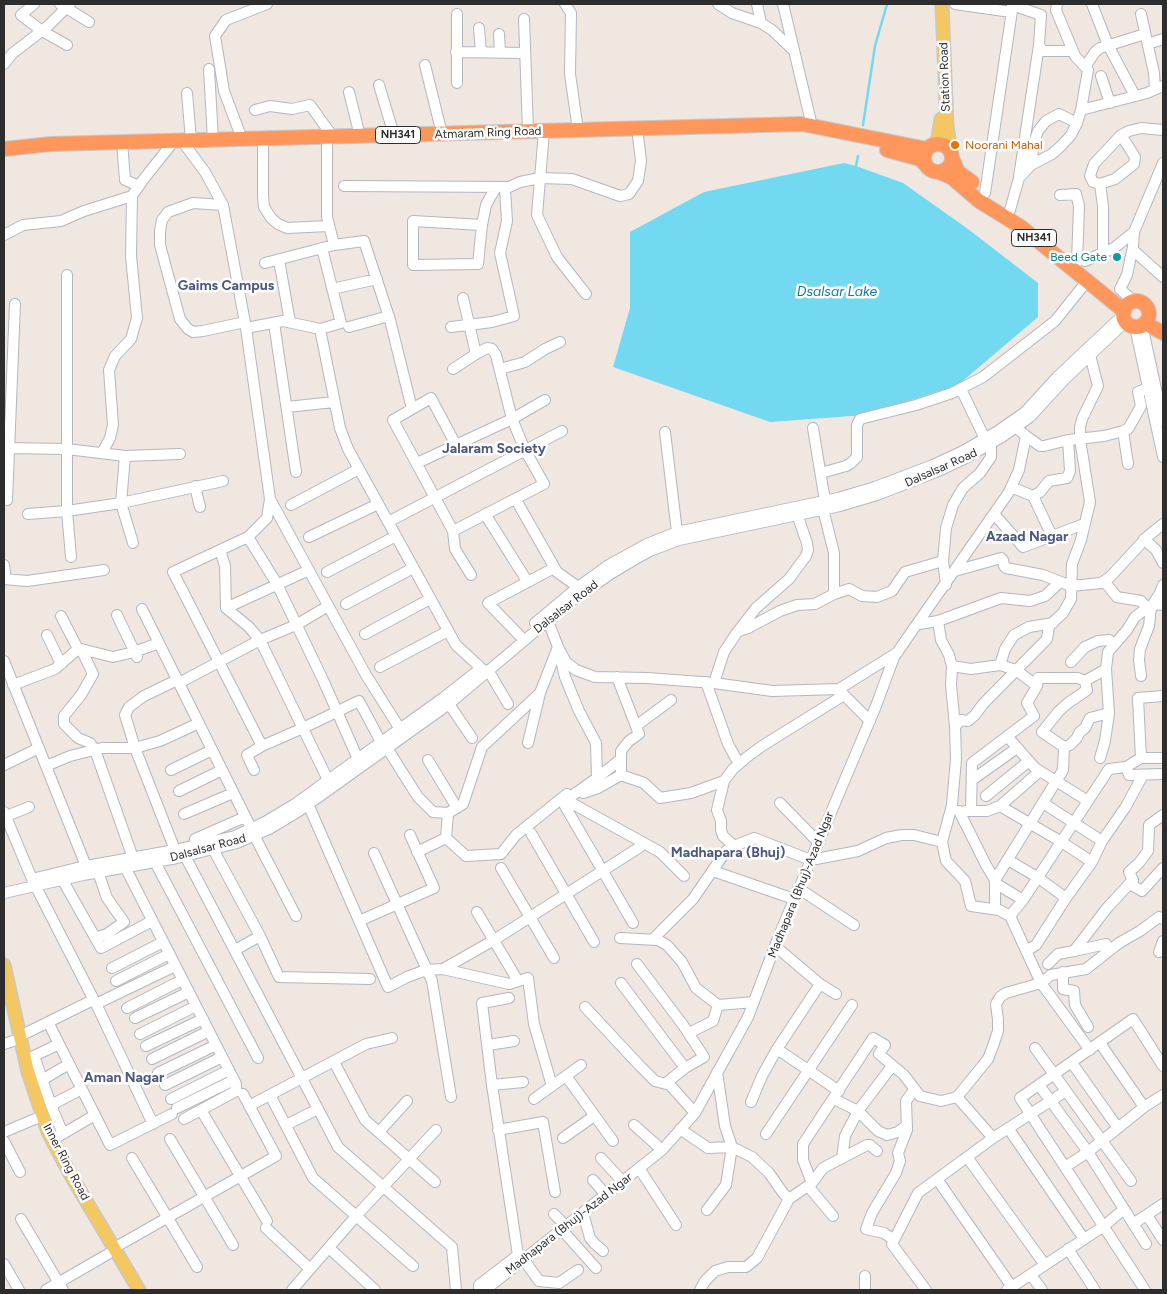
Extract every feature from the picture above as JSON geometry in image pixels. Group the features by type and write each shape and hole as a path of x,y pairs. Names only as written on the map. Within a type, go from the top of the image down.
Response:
{"highway":[{"name":"Atmaram Ring Road","path":"4,149 29,146 122,142 802,124 932,146"},
{"name":"Atmaram Ring Road","path":"767,125 805,128 920,159 925,164"},
{"name":"NH341","path":"932,146 945,145 952,155 958,172 985,194 1026,220 1081,261 1135,316 1152,318 1163,324"},
{"name":"Atmaram Ring Road","path":"4,154 29,146"},
{"path":"925,164 924,156 932,146"},
{"path":"939,172 947,169 952,162 952,155"},
{"name":"NH341","path":"925,164 931,170 951,177 979,201 1021,228 1087,281 1135,316 1163,333"}],"main road":[{"name":"Station Road","path":"932,146 941,126 936,4"},
{"name":"Station Road","path":"942,4 947,126 952,155"},
{"name":"Inner Ring Road","path":"4,965 12,1040 58,1137 70,1174 130,1290"},
{"name":"Inner Ring Road","path":"4,1001 20,1075 41,1135 63,1178 139,1290"}],"street":[{"path":"34,4 21,15 42,31 67,45"},
{"path":"242,139 224,91 215,36 226,20 267,4"},
{"path":"565,4 571,13 570,74 578,130"},
{"path":"718,4 733,8 761,23 772,30 794,52"},
{"path":"757,4 761,23"},
{"path":"783,4 812,126"},
{"path":"956,4 1012,7 1041,15 1056,7 1075,56 1088,70 1081,110 1071,135 1052,154 1030,166 1019,178"},
{"path":"1092,4 1108,45 1135,96"},
{"path":"4,64 13,53 42,31 65,5 89,22"},
{"path":"985,194 1012,7"},
{"path":"456,14 456,83"},
{"path":"1081,110 1159,88 1140,14"},
{"path":"1010,210 1019,178 1039,45 1041,15"},
{"path":"524,19 528,132"},
{"path":"479,28 480,52"},
{"path":"499,34 500,53"},
{"path":"1085,67 1094,52 1108,45 1147,39 1163,39"},
{"path":"1039,45 1043,51 1073,51"},
{"path":"456,52 525,53"},
{"path":"425,65 442,134"},
{"path":"209,69 213,140"},
{"path":"1101,76 1110,103"},
{"path":"379,85 394,135"},
{"path":"349,92 360,136"},
{"path":"102,453 110,438 113,425 114,412 109,370 115,356 131,339 137,318 131,256 132,196 139,186 183,141 187,94"},
{"path":"255,110 270,106 292,109 310,105 330,137 327,217 334,245"},
{"path":"1030,166 1034,142 1038,131 1046,121 1059,114 1077,123"},
{"path":"1121,135 1135,157 1134,164 1115,179 1100,184 1091,180 1090,172 1094,164 1121,135 1141,128 1163,130"},
{"path":"544,131 537,216 557,257 586,294"},
{"path":"344,186 509,187 520,182 540,178 572,179 620,196 629,194 638,181 641,160 638,136"},
{"path":"183,141 205,172 223,205 245,325 270,499 266,518 248,537 173,572 262,746"},
{"path":"122,142 125,180 139,186"},
{"path":"264,142 264,207 271,218 287,228 330,226"},
{"path":"1163,163 1134,232 1133,250 1127,275 1120,289 1135,316 1163,421"},
{"path":"1100,184 1103,206 1103,253"},
{"path":"482,225 413,221 413,265 478,264 486,205 496,187"},
{"path":"451,327 514,316 500,253 507,221 506,188 509,187"},
{"path":"1060,195 1076,194 1079,206 1081,261 1114,248 1134,232"},
{"path":"4,235 23,225 61,221 84,211 132,196"},
{"path":"223,205 193,203 168,212 162,220 160,244 180,319 193,332 283,321 320,329 341,322 322,248"},
{"path":"265,263 334,245 364,241 389,316 412,409"},
{"path":"1133,250 1163,277"},
{"path":"279,260 290,322"},
{"path":"67,275 67,511 71,557"},
{"path":"332,289 377,279"},
{"path":"821,473 846,466 857,457 857,425 860,419 916,405 961,389 982,377 1055,321 1087,281"},
{"path":"463,298 476,354"},
{"path":"7,500 7,449 15,304"},
{"path":"349,327 389,316"},
{"path":"1135,316 1163,457"},
{"name":"Dalsalsar Road","path":"4,886 62,880 185,856 237,843 358,759 449,704 520,636 578,587 628,554 677,532 878,495 936,472 1013,425 1030,417 1064,380 1122,325 1135,316"},
{"name":"Dalsalsar Road","path":"1013,425 1057,377 1135,316"},
{"path":"274,322 296,472"},
{"path":"320,329 334,402 342,435 348,449 456,646 485,669 508,704"},
{"path":"500,369 525,362 544,349 560,342"},
{"path":"452,531 516,500 544,484 525,450 512,419 496,355 492,349 487,348 453,370"},
{"path":"955,726 961,720 968,721 975,715 983,704 1047,640 1049,626 1063,613 1071,599 1072,564 1081,540 1090,502 1080,439 1080,427 1098,386 1090,355"},
{"path":"1013,425 1040,446 1068,440 1104,436 1123,431 1128,428 1142,406 1138,392 1148,388"},
{"path":"946,585 943,561 946,528 953,506 963,488 980,472 991,457 988,441 961,389"},
{"path":"456,445 431,398 393,420 452,531 455,549 471,574"},
{"path":"416,463 512,419 545,400"},
{"path":"287,407 334,402"},
{"path":"813,428 821,473 824,505 834,553 834,594"},
{"path":"388,522 562,431"},
{"path":"1123,431 1128,464"},
{"path":"665,432 677,532"},
{"name":"Madhapara (Bhuj)-Azad Ngar","path":"485,1290 662,1150 695,1112 748,1017 798,888 870,721 894,658 946,585 1011,486 1019,470 1026,436"},
{"path":"1034,496 1049,481 1067,478 1070,471 1068,440"},
{"path":"7,449 67,450 125,456 180,454"},
{"path":"125,456 121,503 133,543"},
{"path":"291,505 359,469"},
{"path":"1070,471 1085,469"},
{"path":"28,514 67,511 121,503 223,481"},
{"path":"195,486 200,507"},
{"path":"1011,486 1034,496 1052,536"},
{"path":"270,499 366,675 400,729"},
{"path":"516,500 554,568 578,587"},
{"path":"309,537 378,504"},
{"name":"Dalsalsar Road","path":"4,892 86,866 175,850 269,829 308,804 384,745 400,729 485,669 570,602 612,573 650,551 679,540 797,514 824,505"},
{"path":"485,514 528,581"},
{"path":"739,764 728,744 710,683 724,652 756,608 789,579 806,556 808,543 797,514"},
{"path":"994,514 1023,547 1084,524"},
{"path":"955,571 1001,558 1006,568 1043,575 1071,586 1101,583 1144,540 1163,524"},
{"path":"327,572 396,536"},
{"path":"248,537 277,584 338,712 358,759"},
{"path":"1144,540 1156,550 1163,563"},
{"path":"220,550 225,566 226,608"},
{"path":"739,631 780,611 797,605 815,604 849,589 862,596 877,598 892,591 905,572 943,561"},
{"path":"4,565 5,579 27,581 104,570"},
{"path":"346,604 413,568"},
{"path":"520,636 488,603 554,568"},
{"path":"226,608 309,570"},
{"path":"1104,581 1118,597 1141,601 1149,607 1163,605"},
{"path":"919,624 938,622 1001,598 1030,601 1045,596 1060,582"},
{"path":"1100,758 1106,741 1109,713 1106,669 1108,652 1127,630 1135,617 1149,607 1160,593 1163,585"},
{"path":"365,634 430,599"},
{"path":"175,850 135,748 125,715 129,707 144,696 220,662 260,640 296,625 328,606"},
{"path":"1141,676 1139,655 1149,626 1149,607"},
{"path":"226,608 249,626 260,640 328,780"},
{"path":"142,609 296,916"},
{"path":"117,615 136,655"},
{"path":"61,616 93,674 81,695 64,716 64,724 78,738 90,743 96,750 133,858"},
{"path":"548,620 579,711 596,743 598,778"},
{"path":"938,622 941,640 949,655 952,666 951,685 955,726 955,810 942,842 946,861 965,881 971,906 999,910 1010,916 1041,982 1090,1050"},
{"path":"1000,665 1005,649 1014,635 1029,627 1053,623"},
{"path":"380,667 448,631"},
{"path":"47,635 61,664"},
{"path":"1071,662 1085,647 1098,640 1109,640 1114,644"},
{"path":"80,649 113,657 136,655 159,643"},
{"path":"558,647 566,662 576,670 595,677 648,678 772,691 841,692 870,721"},
{"path":"528,743 540,694 558,647"},
{"path":"13,685 55,669 80,649"},
{"path":"566,803 621,775 644,783 660,798 691,793 724,781 739,764 762,746 899,651"},
{"path":"4,661 86,866"},
{"path":"952,666 971,669 1000,665 1016,670 1037,686"},
{"path":"1085,682 1106,669"},
{"path":"618,677 639,734 628,741 621,751 621,775"},
{"path":"972,811 972,763 1034,716 1027,703 1037,686 1038,678 1078,678 1085,682 1088,690 1068,702 1042,732 1064,747 1070,746 1076,740 1090,718 1109,713"},
{"path":"254,770 247,755 262,746 359,701 384,745 418,797 434,812 453,810 464,804 482,747 540,694"},
{"path":"1140,758 1138,698 1163,696"},
{"path":"636,726 671,700"},
{"path":"449,704 472,738"},
{"path":"46,766 70,756 102,748 135,748 160,741 199,722"},
{"path":"1007,736 1040,771 1088,801"},
{"path":"995,909 995,882 1064,770 1064,747"},
{"path":"4,765 39,748"},
{"path":"972,780 1017,748"},
{"path":"171,770 212,750"},
{"path":"1010,916 1023,900 1109,769 1126,767 1140,758 1163,758"},
{"path":"566,803 621,759"},
{"path":"428,760 453,810 446,838"},
{"path":"986,796 1029,761"},
{"path":"1126,767 1130,775 1163,774"},
{"path":"179,791 222,770"},
{"path":"955,810 987,812 996,808 1040,771"},
{"path":"1026,951 1036,945 1092,862 1102,841 1125,808 1143,775"},
{"path":"724,781 717,812 721,821 722,833 734,846"},
{"path":"972,791 986,796 996,808 1060,841 1092,862"},
{"path":"184,814 233,793"},
{"path":"446,838 466,856 501,854 516,835 567,794 566,803 602,871 634,922"},
{"path":"566,803 660,852 684,876"},
{"path":"780,803 818,842"},
{"path":"1043,803 1102,841"},
{"path":"308,804 388,987 426,970 443,969 509,984 528,978 534,1024 552,1086"},
{"path":"29,807 4,815 33,882 153,1124"},
{"path":"955,810 995,882 1023,900"},
{"path":"1074,951 1107,908 1133,880 1129,872 1148,851 1149,825 1163,814"},
{"path":"195,839 245,817"},
{"path":"530,833 594,942"},
{"path":"359,921 434,888 410,835"},
{"path":"652,940 692,899 726,851 754,838 811,860 858,851 886,838 902,835 914,835 942,842"},
{"path":"417,852 446,838"},
{"path":"443,969 494,940 640,848"},
{"path":"213,849 260,936 278,977 370,978"},
{"path":"374,853 432,981 451,1097"},
{"path":"185,856 338,1147 452,1247 456,1290"},
{"path":"1008,860 1037,877 1066,898"},
{"path":"156,862 258,1058"},
{"path":"124,867 236,1084 236,1091 184,1119"},
{"path":"501,868 554,958"},
{"path":"1130,884 1142,891 1163,868"},
{"path":"713,871 794,899"},
{"path":"95,938 107,934 124,922 107,898 98,872"},
{"path":"62,880 101,948 152,921"},
{"path":"798,888 854,925"},
{"path":"477,912 518,981"},
{"path":"832,1216 810,1185 803,1160 803,1144 873,1038 885,1045 879,1054 904,1074 920,1096 941,1101 956,1097 988,1059 998,1032 996,1004 1006,993 1041,982 1051,975 1086,969 1159,917 1163,919"},
{"path":"235,950 260,936"},
{"path":"620,938 658,940 667,945 682,962 696,988 718,1005 754,1002"},
{"path":"1159,952 1163,941"},
{"path":"112,968 163,942"},
{"path":"1048,964 1058,954 1106,944 1109,951"},
{"path":"775,946 820,984 836,994"},
{"path":"116,981 169,954"},
{"path":"637,964 689,1033 704,1057 685,1068 666,1084"},
{"path":"12,1040 48,1022 175,966"},
{"path":"1063,972 1064,989 1074,990 1074,1005 1088,1027"},
{"path":"126,1008 182,980"},
{"path":"621,983 685,1068"},
{"path":"752,1102 762,1076 777,1049 820,984"},
{"path":"135,1018 189,992"},
{"path":"480,1290 478,1285 518,1255 498,1130 482,1003 509,998"},
{"path":"689,1033 713,1021 718,1005"},
{"path":"140,1034 196,1006"},
{"path":"766,1134 807,1070 852,1006"},
{"path":"585,1007 651,1077 674,1089 695,1112"},
{"path":"146,1046 203,1019"},
{"path":"1145,1290 1020,1098 1133,1019 1163,1066"},
{"path":"48,1022 110,1145 153,1124 231,1075"},
{"path":"152,1059 209,1031"},
{"path":"249,1106 366,1044 392,1038"},
{"path":"488,1045 514,1041"},
{"path":"1100,1043 1144,1107"},
{"path":"59,1044 34,1056 51,1105 58,1137 95,1116"},
{"path":"158,1073 216,1045"},
{"path":"1035,1048 1131,1181"},
{"path":"777,1049 807,1070 858,1111 878,1131 887,1135 898,1132 907,1124"},
{"path":"165,1085 222,1057"},
{"path":"334,1062 365,1120 435,1182"},
{"path":"1072,1063 1118,1128"},
{"path":"42,1080 69,1064"},
{"path":"534,1100 581,1065"},
{"path":"842,1158 845,1136 858,1111 892,1066"},
{"path":"707,1210 726,1186 732,1147 725,1126 717,1072"},
{"path":"171,1099 231,1075"},
{"path":"566,1076 613,1141"},
{"path":"492,1086 523,1082"},
{"path":"1039,1085 1088,1152 1146,1244"},
{"path":"51,1105 82,1089"},
{"path":"894,1240 884,1233 866,1229 872,1213 896,1173 900,1161 898,1153 906,1134 906,1101 914,1090"},
{"path":"926,1290 892,1244 918,1193 993,1138 1066,1091"},
{"path":"46,1290 61,1286 111,1251 276,1156 243,1094"},
{"path":"270,1095 313,1178 413,1266"},
{"path":"1065,1167 1088,1152 1144,1107 1163,1095"},
{"path":"956,1097 993,1138"},
{"path":"379,1132 407,1101"},
{"path":"286,1126 318,1109"},
{"path":"204,1115 266,1224 310,1269"},
{"path":"562,1138 594,1116"},
{"path":"4,1132 35,1119"},
{"path":"498,1130 543,1122 556,1192"},
{"path":"634,1126 662,1150"},
{"path":"1008,1128 1084,1239"},
{"path":"292,1290 436,1130"},
{"path":"680,1130 708,1148 732,1147 752,1157 769,1173 783,1193 790,1199"},
{"path":"170,1139 234,1245"},
{"path":"4,1141 20,1172"},
{"path":"700,1290 704,1281 715,1271 728,1267 746,1267 757,1258 790,1199 810,1185 823,1168 867,1145 870,1145 877,1151"},
{"path":"967,1157 1045,1265"},
{"path":"132,1158 197,1267"},
{"path":"601,1158 623,1182"},
{"path":"639,1168 676,1225"},
{"path":"937,1179 1009,1289 1104,1226 1124,1209"},
{"path":"593,1180 606,1195"},
{"path":"583,1198 587,1210 590,1238 603,1251"},
{"path":"1133,1224 1163,1204"},
{"path":"554,1214 596,1268"},
{"path":"1147,1214 1163,1240"},
{"path":"21,1219 61,1286"},
{"path":"329,1248 375,1290"},
{"path":"1068,1249 1095,1290"},
{"path":"524,1260 539,1281 559,1283 578,1270"},
{"path":"4,1264 19,1290"},
{"path":"1031,1274 1042,1290"},
{"path":"865,1276 865,1290"}],"water":[{"name":"Dsalsar Lake","path":"844,163 903,183 968,229 1038,283 1038,317 958,385 865,415 770,422 613,367 630,308 630,232 704,192"}],"waterway":[{"path":"863,125 875,46 887,4"},
{"path":"856,166 858,156"}],"place":[{"name":"Noorani Mahal","path":"955,145"},
{"name":"Beed Gate","path":"1117,257"}],"district":[{"name":"Gaims Campus","path":"226,286"},
{"name":"Jalaram Society","path":"494,449"},
{"name":"Azaad Nagar","path":"1027,537"},
{"name":"Madhapara (Bhuj)","path":"728,853"},
{"name":"Aman Nagar","path":"124,1078"}]}
